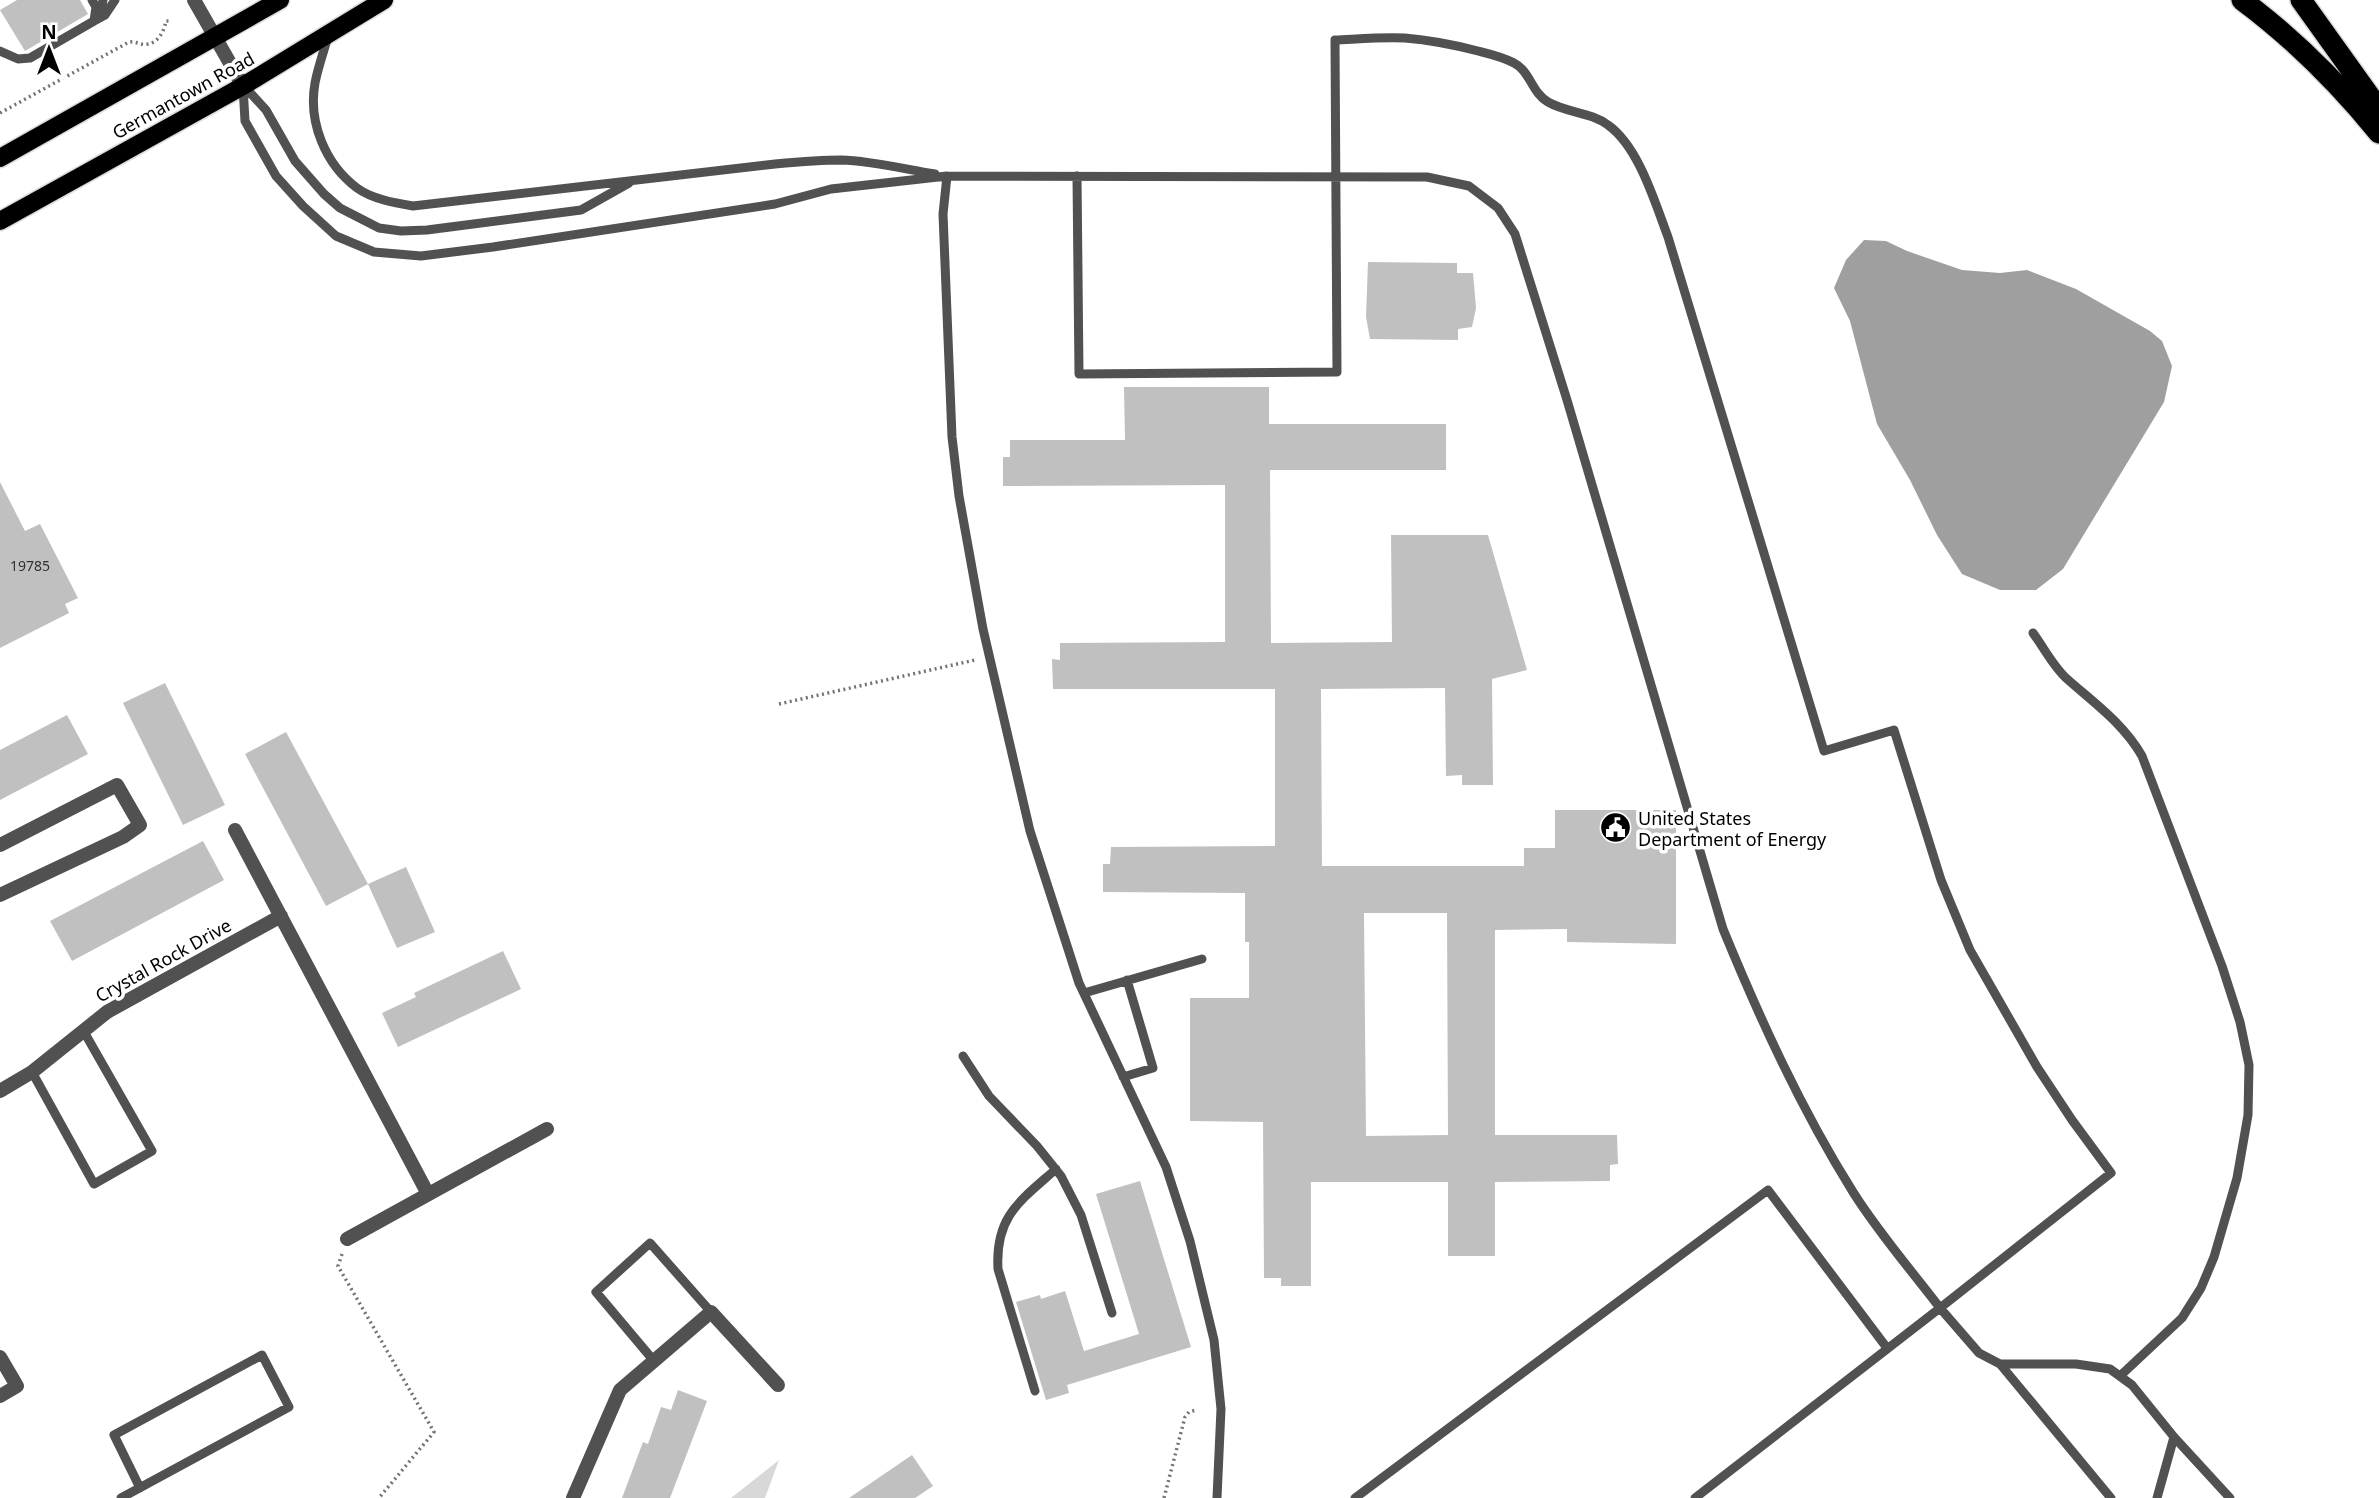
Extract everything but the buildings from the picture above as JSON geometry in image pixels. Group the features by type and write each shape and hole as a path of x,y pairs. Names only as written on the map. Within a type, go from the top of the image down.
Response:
{"highway":[{"path":"2242,0 2314,61 2379,133"},
{"path":"2301,0 2379,109"}],"main road":[{"name":"Germantown Road","path":"0,158 280,0"},
{"name":"Germantown Road","path":"0,220 243,86 384,0"}],"street":[{"path":"194,0 243,86"},
{"path":"0,845 117,785 140,825 123,837 0,895"},
{"path":"235,830 428,1194"},
{"name":"Crystal Rock Drive","path":"0,1091 32,1072 107,1012 281,916"},
{"path":"347,1239 547,1129"},
{"path":"573,1498 620,1390 711,1312 778,1385"},
{"path":"0,1357 17,1387 0,1396"}],"lane":[{"path":"92,0 96,7 94,21"},
{"path":"94,21 101,10 103,0"},
{"path":"0,51 18,59 30,58 105,15 116,0"},
{"path":"328,35 315,85 316,124 323,147 334,166 358,189 386,201 413,206 775,164 841,160 947,176"},
{"path":"1077,176 1079,374 1337,372 1335,40 1405,38 1457,46 1517,64 1534,90 1546,101 1608,124 1625,143 1643,174 1668,237 1824,751 1894,730 1941,880 1970,950 2037,1067 2111,1173 1695,1498"},
{"path":"243,86 266,110 295,161 324,194 340,208 379,228 427,230 581,210 633,180"},
{"path":"243,86 245,121 276,176 303,206 336,236 374,252 421,256 775,204 831,188 947,176 1427,177 1469,186 1498,208 1515,234 1567,400 1723,929 1759,1016 1802,1102 1854,1194 1940,1308 1979,1353 2000,1364 2111,1498"},
{"path":"947,176 943,214 951,437 970,563 1030,831 1079,983 1166,1167 1190,1241 1214,1340 1221,1409 1217,1498"},
{"path":"2033,633 2063,675 2119,722 2142,756 2222,966 2240,1022 2249,1065 2248,1115 2237,1178 2202,1288 2182,1318 2120,1376"},
{"path":"1084,993 1202,959"},
{"path":"1123,1077 1153,1068 1128,980"},
{"path":"32,1072 94,1184 152,1151 83,1030"},
{"path":"963,1056 989,1096 1056,1169 1081,1215 1112,1313"},
{"path":"1035,1391 998,1269 997,1249 1000,1232 1009,1214 1056,1169"},
{"path":"1355,1498 1768,1190 1887,1348"},
{"path":"654,1361 596,1292 650,1243 711,1312"},
{"path":"121,1498 140,1488 289,1407 262,1355 114,1434 140,1488"},
{"path":"2000,1364 2076,1364 2110,1369 2132,1385 2174,1437 2230,1498"},
{"path":"2157,1498 2174,1437"}],"path":[{"path":"0,113 129,42 147,45 162,33 166,21 171,21"},
{"path":"779,704 990,657"},
{"path":"347,1239 338,1266 434,1432 379,1498"},
{"path":"1164,1498 1185,1417 1196,1410"}],"shaded area":[{"path":"1864,240 1886,241 1962,270 2000,273 2027,270 2076,289 2150,331 2162,341 2172,366 2164,402 2063,569 2036,590 2000,590 1962,574 1937,535 1910,480 1877,424 1850,321 1834,288 1846,260"},
{"path":"779,1460 765,1498 731,1498"}],"place":[{"name":"United States Department of Energy","path":"1615,828"}]}
